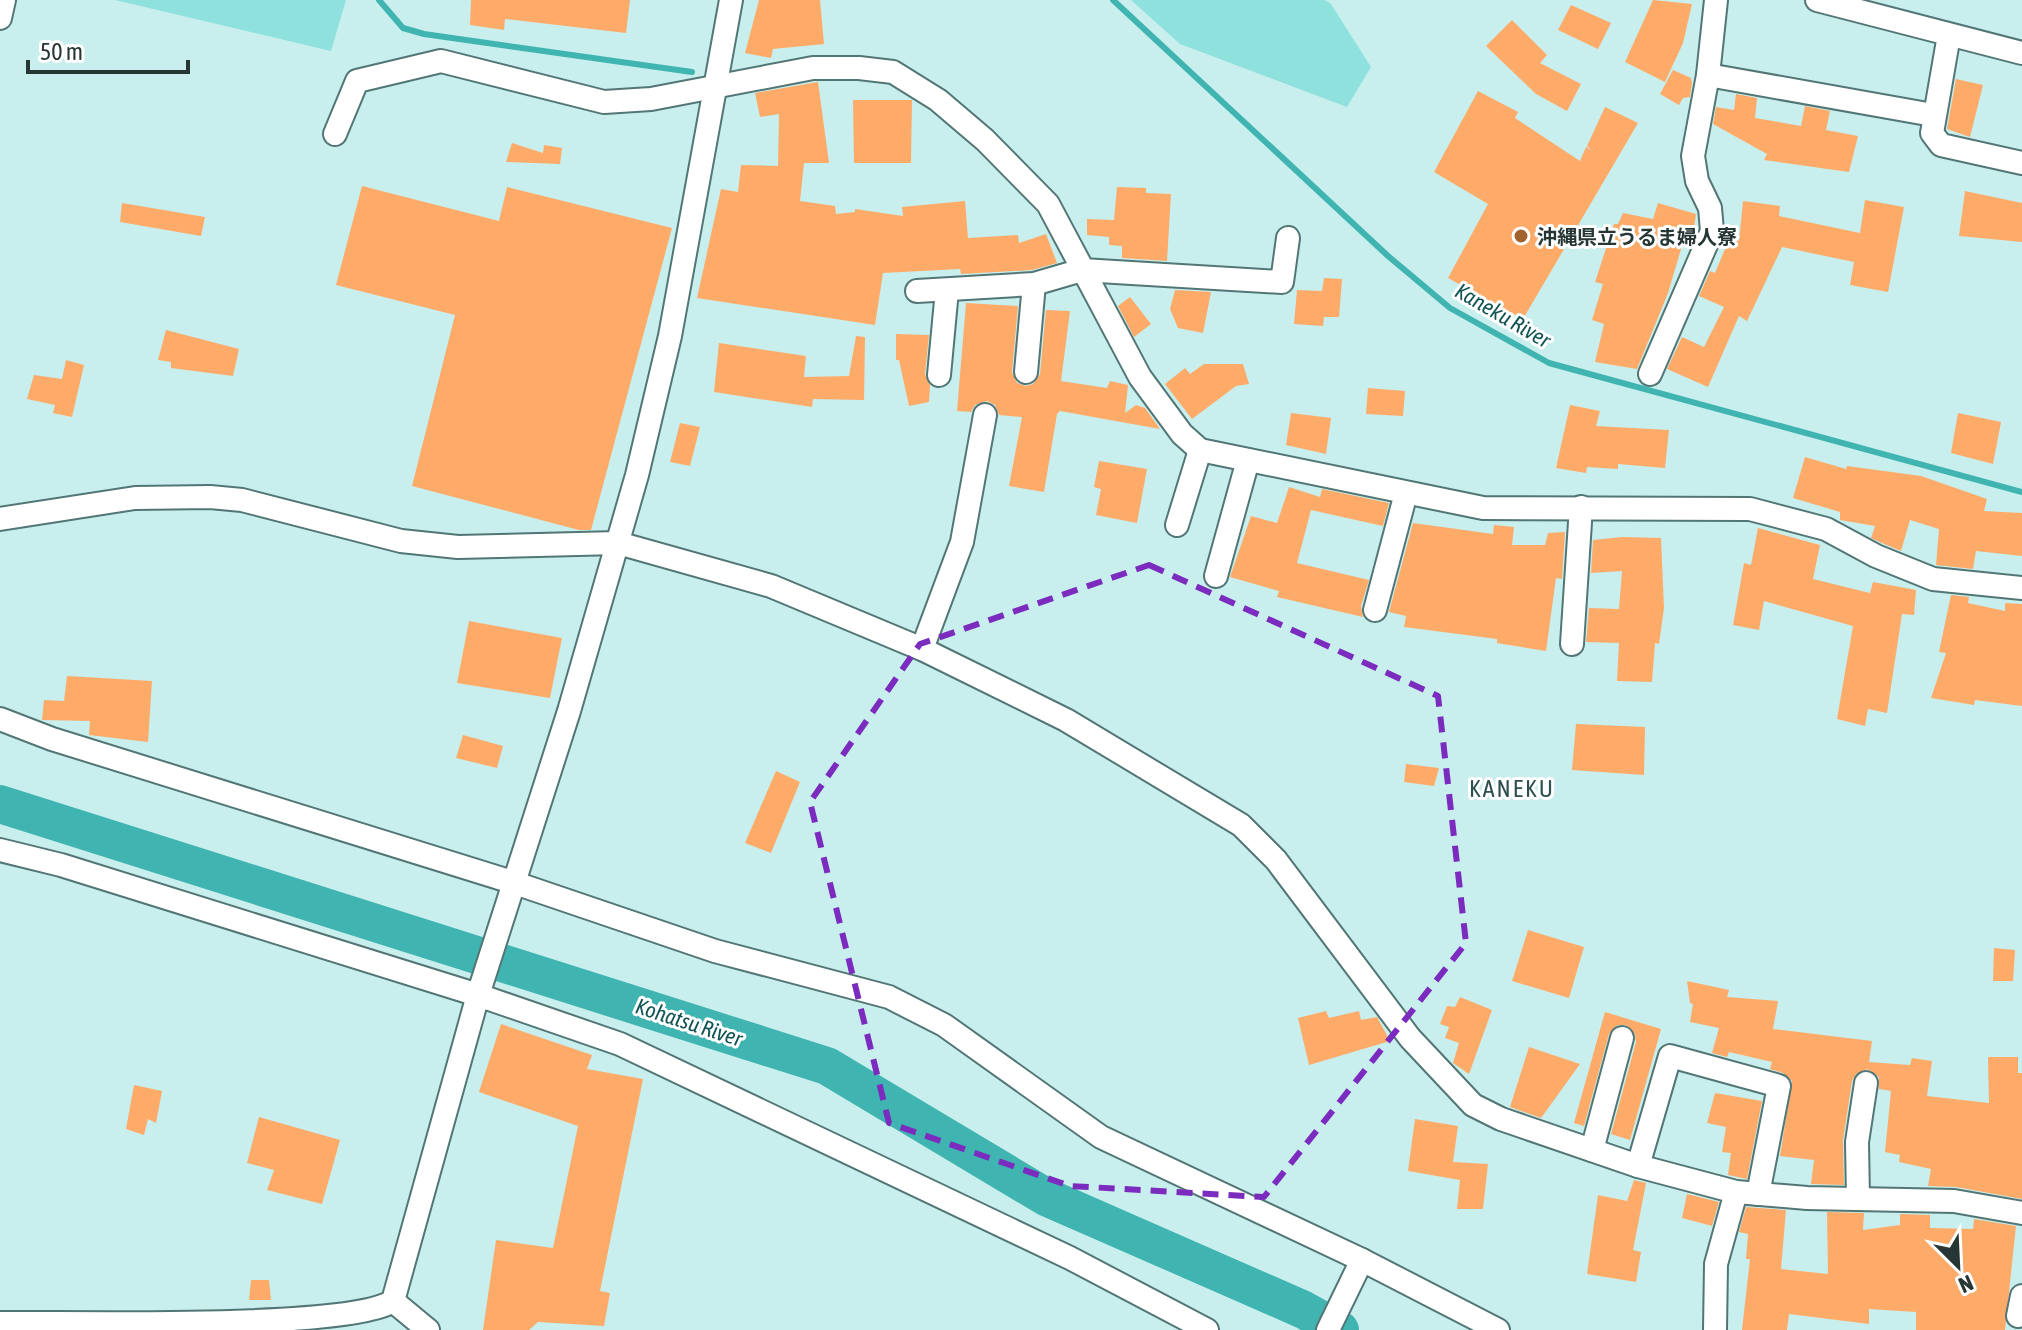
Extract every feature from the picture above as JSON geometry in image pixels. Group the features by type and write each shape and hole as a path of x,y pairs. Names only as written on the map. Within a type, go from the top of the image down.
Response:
{"street":[{"path":"0,18 4,0"},
{"path":"0,1323 249,1326 369,1312 393,1301 480,987 569,711 618,543 670,336 731,0"},
{"path":"1650,374 1712,231 1710,208 1697,181 1693,156 1708,75 1716,0"},
{"path":"1817,0 2022,53"},
{"path":"1949,35 1932,133 1941,145 2022,163"},
{"path":"335,134 357,81 441,61 604,102 651,99 717,83 813,68 893,72 938,100 985,140 1048,204 1140,377 1182,434 1200,450 1483,508 1750,509 1826,529 1876,556 1933,579 2022,588"},
{"path":"1708,75 1933,115"},
{"path":"917,291 1034,284 1082,270 1282,282 1288,238"},
{"path":"1026,372 1034,284"},
{"path":"939,375 947,290"},
{"path":"922,649 962,542 985,415"},
{"path":"1177,525 1200,450"},
{"path":"1216,576 1248,460"},
{"path":"1375,610 1406,493"},
{"path":"0,519 169,495 242,500 401,541 458,547 618,543 771,586 922,649 1066,720 1241,825 1276,860 1410,1038 1473,1105 1638,1166 1747,1193 1954,1201 2022,1213"},
{"path":"1572,644 1581,507"},
{"path":"0,719 52,739 512,882 715,951 889,997 944,1025 1101,1137 1359,1266 1498,1330"},
{"path":"0,850 480,987 659,1061 1070,1258 1207,1330"},
{"path":"1592,1150 1622,1038"},
{"path":"1638,1166 1670,1056 1779,1086 1747,1193 1716,1264 1715,1330"},
{"path":"1858,1199 1857,1142 1866,1083"},
{"path":"1328,1330 1359,1266"},
{"path":"393,1301 428,1330"}],"highlighted area":[{"path":"1149,565 1438,696 1466,943 1264,1197 1070,1186 889,1123 810,802 920,644"}],"shaded area":[{"path":"115,0 346,0 331,51"},
{"path":"1131,0 1325,0 1331,4 1371,67 1347,107 1180,44"}],"building":[{"path":"471,0 630,0 626,33 505,19 504,30 470,25"},
{"path":"759,0 820,0 824,44 773,49 771,58 745,53"},
{"path":"1653,0 1692,4 1683,43 1665,82 1625,62"},
{"path":"1571,5 1611,23 1598,49 1558,30"},
{"path":"1512,20 1547,55 1540,63 1581,84 1567,111 1536,94 1486,46"},
{"path":"1673,70 1691,78 1692,83 1690,97 1683,98 1679,105 1660,94"},
{"path":"1956,79 1983,85 1970,137 1947,129"},
{"path":"818,82 829,163 804,163 800,201 835,206 836,214 855,212 855,209 903,216 902,207 965,201 968,238 1018,235 1019,243 1046,234 1057,263 1032,270 961,274 960,269 883,273 875,325 697,298 721,189 738,192 741,165 778,166 779,114 760,117 755,93"},
{"name":"沖縄県立うるま婦人寮","path":"1478,91 1518,112 1515,118 1580,161 1586,147 1592,151 1587,146 1605,107 1638,123 1523,319 1448,278 1488,204 1434,172"},
{"path":"1736,94 1757,98 1755,118 1801,126 1805,106 1830,111 1826,130 1858,136 1849,172 1764,160 1767,154 1713,124 1716,107 1734,110"},
{"path":"853,100 912,100 911,163 854,163"},
{"path":"512,143 543,153 544,145 562,148 560,164 506,162"},
{"path":"362,186 499,221 507,187 672,228 591,530 579,530 412,486 455,315 336,285"},
{"path":"1117,187 1146,188 1146,193 1171,194 1167,261 1122,258 1122,246 1109,245 1109,237 1087,235 1087,219 1114,220"},
{"path":"1965,191 2022,203 2022,242 1959,236"},
{"path":"1865,200 1904,207 1888,292 1850,285 1854,262 1782,247 1747,321 1739,316 1708,387 1667,369 1682,337 1704,347 1724,307 1699,296 1710,271 1715,273 1730,237 1739,241 1743,201 1780,206 1779,216 1860,233"},
{"path":"122,203 205,217 201,236 120,222"},
{"path":"1658,203 1696,214 1692,241 1684,239 1668,293 1637,369 1595,362 1604,324 1592,320 1603,284 1595,282 1614,224 1618,224 1623,213 1653,219"},
{"path":"1324,278 1342,279 1339,317 1324,317 1323,326 1294,324 1297,290 1322,291"},
{"path":"1175,290 1211,292 1203,333 1178,328 1170,309"},
{"path":"1130,297 1151,324 1134,337 1118,306"},
{"path":"966,303 1018,306 1012,372 1017,383 1026,386 1033,384 1040,374 1046,310 1070,311 1061,381 1107,388 1110,381 1128,385 1125,413 1136,405 1145,408 1160,429 1060,411 1044,492 1009,486 1022,417 999,415 995,405 987,401 975,405 971,412 957,411"},
{"path":"166,330 239,349 233,376 171,368 171,362 158,360"},
{"path":"896,334 929,335 925,374 930,385 929,402 909,406 899,360 896,360"},
{"path":"856,336 865,337 864,400 813,399 812,407 714,392 719,343 806,356 804,377 849,376"},
{"path":"66,360 84,365 72,417 53,413 55,405 27,399 34,375 62,379"},
{"path":"1204,364 1243,364 1249,384 1236,386 1192,419 1165,384 1185,368 1190,374"},
{"path":"1368,388 1405,391 1403,416 1366,414"},
{"path":"1570,405 1600,411 1596,426 1669,430 1665,468 1618,464 1618,469 1587,467 1586,473 1556,468"},
{"path":"1291,413 1331,418 1326,454 1286,445"},
{"path":"1958,413 2001,422 1993,464 1951,453"},
{"path":"680,423 700,427 690,466 670,462"},
{"path":"1805,457 1846,469 1847,466 1921,476 1987,499 1984,511 2022,513 2022,556 1976,551 1973,569 1936,565 1939,529 1910,520 1901,551 1871,538 1875,526 1840,520 1840,512 1793,498"},
{"path":"1099,461 1147,469 1137,523 1096,515 1101,489 1094,487"},
{"path":"1289,487 1320,497 1322,489 1389,503 1383,526 1311,510 1297,563 1369,580 1361,606 1363,617 1277,597 1279,591 1230,577 1251,516 1277,523"},
{"path":"1413,523 1493,534 1494,525 1514,527 1512,545 1545,545 1548,533 1565,532 1562,579 1556,578 1546,651 1497,643 1497,639 1404,627 1406,616 1389,612"},
{"path":"1758,528 1820,545 1813,579 1870,593 1873,582 1916,590 1914,615 1902,614 1887,713 1868,709 1865,726 1837,719 1853,626 1764,601 1759,630 1733,625 1744,563 1751,565"},
{"path":"1661,538 1664,608 1659,644 1655,643 1652,682 1617,681 1619,643 1586,642 1589,608 1619,609 1622,571 1591,573 1593,540"},
{"path":"1951,595 1969,597 1968,603 2005,611 2005,603 2022,604 2022,706 1975,700 1974,705 1931,698 1946,653 1939,652"},
{"path":"469,621 562,638 550,698 457,683"},
{"path":"67,676 152,681 148,742 89,735 90,721 42,720 44,700 64,701"},
{"path":"1576,724 1645,727 1644,775 1572,770"},
{"path":"463,735 503,746 497,768 456,758"},
{"path":"1406,764 1439,768 1434,786 1404,782"},
{"path":"776,771 800,782 771,853 745,843"},
{"path":"1528,930 1584,947 1569,998 1512,981"},
{"path":"1994,948 2015,950 2013,981 1993,981"},
{"path":"1687,981 1729,990 1727,997 1778,1001 1773,1029 1872,1041 1869,1062 1910,1065 1912,1058 1932,1061 1927,1096 1989,1103 1988,1057 2018,1057 2018,1073 2022,1073 2022,1199 1956,1187 1928,1186 1931,1169 1899,1162 1900,1155 1885,1152 1891,1091 1879,1089 1879,1077 1867,1069 1856,1074 1852,1081 1843,1140 1844,1185 1811,1184 1814,1160 1780,1156 1792,1081 1783,1073 1770,1069 1772,1062 1729,1052 1727,1057 1712,1053 1719,1028 1690,1022 1693,1004 1690,1003"},
{"path":"1460,997 1492,1010 1469,1074 1453,1063 1459,1043 1445,1038 1449,1027 1440,1024 1447,1006 1455,1007"},
{"path":"1326,1011 1329,1018 1359,1011 1361,1020 1377,1017 1390,1041 1309,1065 1298,1018"},
{"path":"1605,1012 1661,1029 1630,1140 1611,1134 1636,1042 1635,1034 1626,1025 1618,1025 1609,1034 1584,1126 1574,1123"},
{"path":"501,1024 592,1055 587,1069 643,1079 600,1291 610,1293 604,1326 538,1322 529,1330 483,1330 496,1240 553,1248 578,1126 479,1092"},
{"path":"1529,1047 1580,1064 1541,1118 1510,1107"},
{"path":"134,1085 162,1091 156,1123 148,1119 144,1135 126,1129"},
{"path":"1715,1093 1762,1101 1747,1179 1728,1175 1731,1153 1722,1152 1726,1127 1707,1123"},
{"path":"259,1117 340,1140 322,1204 267,1190 274,1170 247,1163"},
{"path":"1415,1119 1458,1126 1453,1162 1488,1164 1483,1209 1457,1209 1460,1180 1408,1171"},
{"path":"1634,1180 1646,1183 1633,1250 1641,1252 1636,1282 1587,1274 1598,1195 1627,1201"},
{"path":"1687,1194 1719,1202 1712,1226 1682,1218"},
{"path":"1746,1207 1786,1210 1781,1269 1828,1274 1827,1212 1864,1213 1863,1230 1900,1225 1900,1214 1930,1215 1930,1228 1973,1229 1974,1219 2016,1226 2005,1330 1916,1330 1916,1312 1869,1309 1869,1324 1789,1314 1787,1330 1742,1330 1750,1259 1746,1259 1748,1234 1739,1232"},
{"path":"251,1280 269,1280 271,1300 249,1300"}],"waterway":[{"path":"379,0 403,28 424,34 692,72"},
{"name":"Kaneku River","path":"1113,0 1388,256 1450,308 1549,363 2022,492"},
{"name":"Kohatsu River","path":"0,804 827,1066 1046,1197 1304,1310 1340,1330"}],"place":[{"name":"沖縄県立うるま婦人寮","path":"1521,236"}],"district":[{"name":"KANEKU","path":"1512,788"}]}
